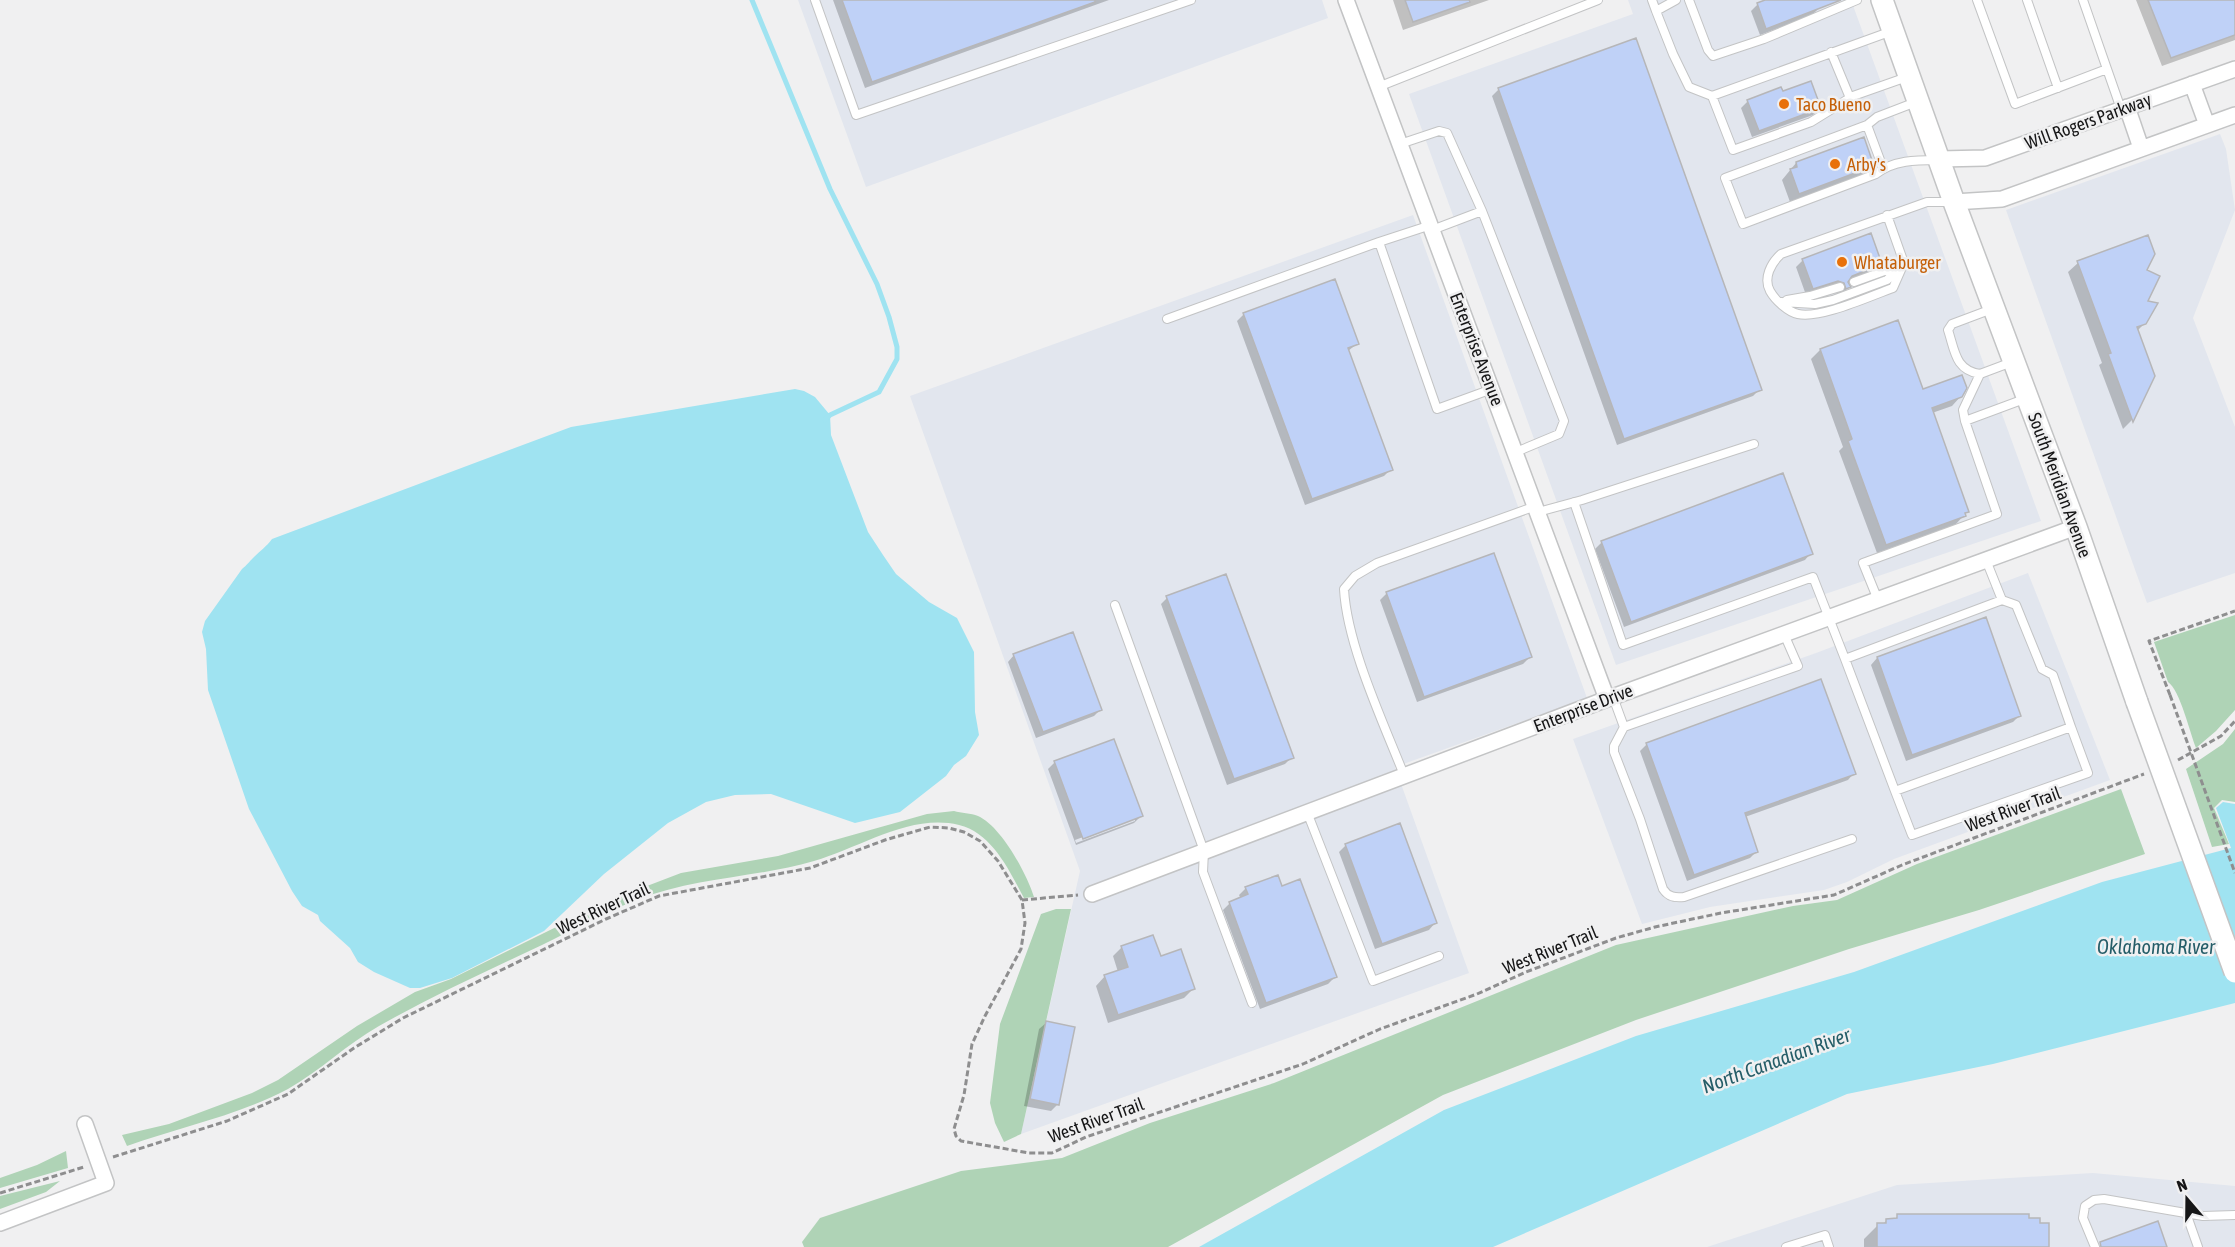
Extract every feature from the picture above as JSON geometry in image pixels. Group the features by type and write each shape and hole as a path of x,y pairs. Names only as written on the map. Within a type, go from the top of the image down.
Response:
{"main road":[{"name":"South Meridian Avenue","path":"1882,0 1954,202 2076,527 2235,972"}],"street":[{"name":"Enterprise Avenue","path":"1346,0 1610,698"},
{"name":"Will Rogers Parkway","path":"1939,159 1985,158 2235,69"},
{"path":"2192,84 2207,125"},
{"path":"2124,108 2141,148"},
{"path":"1954,202 2002,199 2235,115"},
{"name":"Enterprise Drive","path":"1092,894 1610,698 2076,527"},
{"path":"0,1223 106,1183 84,1124"}],"lane":[{"path":"815,0 856,115 1191,0"},
{"path":"1378,87 1598,0"},
{"path":"1652,0 1673,54 1689,87 1712,96 1893,31"},
{"path":"1656,11 1676,0"},
{"path":"1689,0 1708,51 1713,56 1764,39 1857,0"},
{"path":"1977,0 2015,104 2107,69"},
{"path":"2027,0 2058,88"},
{"path":"2083,0 2107,69 2124,108"},
{"path":"1831,52 1850,98"},
{"path":"1712,96 1733,150 1811,122 1850,98 1909,76"},
{"path":"1918,101 1877,117 1867,125 1725,178 1743,224 1876,174 1883,168 1911,160 1939,159"},
{"path":"1867,125 1883,168"},
{"path":"1400,144 1438,131 1447,133 1482,211 1564,421 1559,434 1516,452"},
{"path":"1887,215 1904,263 1893,288 1826,312 1798,314 1777,301 1768,289 1771,263 1781,254 1887,215 1927,202 1954,202"},
{"path":"1167,319 1379,242 1482,211"},
{"path":"1379,242 1437,409 1492,389"},
{"path":"1854,282 1904,263"},
{"path":"1777,301 1810,296 1840,287"},
{"path":"1994,308 1952,324 1948,330 1961,367 1980,374 2014,361"},
{"path":"1878,600 1863,562 1997,514 1965,421 1964,410 1980,374"},
{"path":"1965,421 2028,398"},
{"path":"1404,775 1360,660 1345,611 1344,589 1355,576 1377,563 1537,509 1574,502 1754,444"},
{"path":"1574,502 1623,645 1813,577 1912,835 2088,773 2053,675 2042,669 2016,605 2002,600 1845,659"},
{"path":"1986,560 2002,600"},
{"path":"1115,605 1204,851 1203,872 1252,1003"},
{"path":"1784,634 1798,666 1624,727 1614,746 1614,753 1666,894 1675,898 1684,897 1852,839"},
{"path":"1610,698 1624,727"},
{"path":"1895,791 2072,727"},
{"path":"1307,812 1373,981 1439,956"},
{"path":"2095,1247 2083,1218 2085,1206 2094,1200 2104,1199 2203,1216 2235,1215"},
{"path":"2186,1212 2198,1247"},
{"path":"1786,1247 1825,1235 1829,1247"}],"path":[{"path":"2235,611 2149,641 2235,873"},
{"path":"2168,765 2206,746 2221,736 2235,721"},
{"name":"West River Trail","path":"134,1149 227,1120 288,1094 354,1048 403,1018 606,919 659,896 810,868 885,840 930,827 964,832 980,841 998,861 1022,900 1025,923 1020,950 972,1044 964,1095 954,1129 956,1136 962,1141 1029,1153 1052,1153 1119,1126 1303,1064 1380,1029 1477,994 1526,972 1616,938 1722,913 1834,895 1902,865 2146,774"},
{"path":"1022,900 1092,894"},
{"path":"0,1193 57,1176"}],"shaded area":[{"path":"798,0 1322,0 1328,18 866,187"},
{"path":"1628,0 1851,0 2041,521 1616,665 1409,94 1633,14"},
{"path":"2220,134 2226,149 2235,210 2193,318 2235,427 2235,573 2147,603 2006,210"},
{"path":"1413,215 1587,698 1395,767 1469,973 1021,1134 1080,871 910,396"},
{"path":"2028,573 2110,780 1894,859 1847,882 1824,890 1710,907 1642,924 1573,739 1816,653"},
{"path":"2093,1173 2235,1186 2235,1247 1707,1247 1897,1185"}],"green space":[{"path":"2235,615 2235,710 2196,748 2181,702 2168,682 2154,642"},
{"path":"2235,729 2235,802 2222,800 2214,808 2229,844 2212,847 2186,769 2223,744"},
{"path":"2121,789 2145,854 1636,1020 1443,1095 1168,1247 804,1247 802,1242 820,1218 961,1171 1062,1158 1150,1123 1274,1083 1616,945 1793,906 1837,900 1917,864"},
{"path":"954,811 972,814 987,821 1012,852 1026,876 1034,897 1024,898 998,854 990,844 971,829 941,823 904,828 792,867 703,882 659,892 637,900 399,1015 367,1033 300,1082 269,1098 229,1114 127,1146 122,1135 169,1124 252,1093 278,1080 357,1026 415,992 451,979 609,901 647,886 681,873 778,856 927,814"},
{"path":"1056,909 1071,909 1021,1134 1004,1142 995,1123 990,1103 1000,1024 1041,914"},
{"path":"66,1151 68,1168 0,1188 0,1178 37,1165"},
{"path":"60,1181 46,1192 0,1209 0,1196"}],"water":[{"path":"795,389 815,397 830,415 831,435 868,532 883,555 896,574 929,602 957,618 974,652 975,712 979,735 966,756 954,765 946,776 900,812 855,823 771,794 735,795 706,802 668,823 604,874 544,931 452,978 420,988 410,988 358,962 350,948 320,921 318,915 302,906 292,891 249,809 208,690 206,649 202,632 205,621 242,569 272,539 571,427"},
{"name":"Oklahoma River","path":"2223,802 2235,804 2235,1003 1993,1064 1847,1094 1493,1247 1199,1247 1444,1110 1636,1036 1854,972 2102,882 2231,848 2216,808"}],"building":[{"path":"842,0 1095,0 1095,2 872,82"},
{"path":"1405,0 1469,0 1470,2 1413,22"},
{"path":"1765,0 1841,0 1766,29 1757,3"},
{"path":"2148,0 2235,0 2235,35 2171,58"},
{"path":"1636,38 1762,390 1624,439 1498,88"},
{"name":"Taco Bueno","path":"1811,81 1821,108 1759,131 1747,100 1781,87 1783,91"},
{"name":"Arby's","path":"1864,137 1874,166 1799,194 1790,169 1797,167 1796,162"},
{"name":"Whataburger","path":"1871,233 1882,264 1852,276 1848,282 1851,287 1846,289 1844,283 1838,281 1813,289 1802,259"},
{"path":"2148,235 2155,254 2147,270 2160,276 2148,301 2158,303 2146,324 2137,327 2155,376 2133,422 2108,354 2111,353 2077,261"},
{"path":"1335,279 1359,344 1348,348 1393,470 1312,499 1243,313"},
{"path":"1898,320 1923,389 1962,375 1967,388 1962,397 1932,408 1969,512 1965,513 1966,516 1886,545 1848,441 1852,439 1820,349"},
{"path":"1783,473 1813,554 1631,622 1601,541"},
{"path":"1494,553 1532,657 1424,697 1386,592"},
{"path":"1226,574 1294,758 1234,779 1166,596"},
{"path":"1986,617 2021,716 1912,755 1877,657"},
{"path":"1073,632 1102,710 1043,732 1013,654"},
{"path":"1821,679 1856,774 1745,813 1758,852 1694,875 1646,743"},
{"path":"1114,739 1143,816 1083,839 1054,761"},
{"path":"1400,823 1437,923 1382,944 1345,844"},
{"path":"1278,875 1282,886 1300,879 1337,977 1266,1003 1229,902 1248,894 1245,887"},
{"path":"1153,935 1161,956 1181,949 1195,989 1118,1015 1104,975 1128,967 1121,946"},
{"path":"1046,1021 1075,1027 1059,1105 1030,1099"},
{"path":"1897,1214 2029,1214 2029,1218 2040,1218 2040,1223 2049,1223 2049,1247 1877,1247 1877,1223 1886,1223 1886,1219 1897,1218"},
{"path":"2158,1221 2167,1247 2101,1247 2100,1242"}],"waterway":[{"path":"752,0 830,189 877,284 897,347 897,359 879,392 830,415 825,420"}],"place":[{"name":"Taco Bueno","path":"1784,104"},
{"name":"Arby's","path":"1835,164"},
{"name":"Whataburger","path":"1842,262"}],"water label":[{"name":"North Canadian River","path":"1776,1060"}]}
